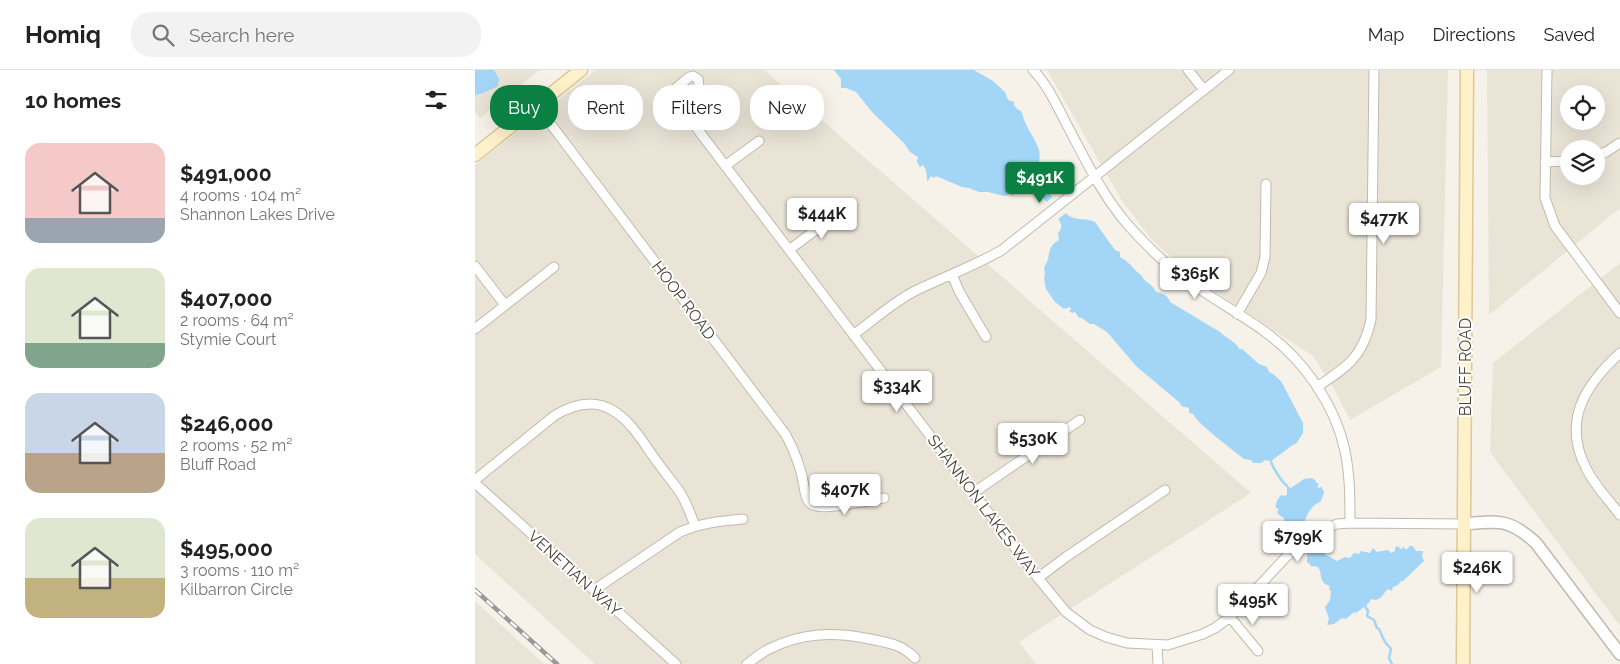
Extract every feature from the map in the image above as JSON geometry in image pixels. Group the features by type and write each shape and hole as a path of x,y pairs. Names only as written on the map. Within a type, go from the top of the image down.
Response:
{"main road":[{"path":"558,89 581,70"},
{"name":"BLUFF ROAD","path":"1463,664 1467,70"},
{"path":"475,155 507,130"}],"street":[{"path":"1033,70 1051,94 1094,177 1127,223 1155,254 1185,279 1265,332 1283,347 1302,366 1317,387 1333,416 1345,450 1350,489 1350,523"},
{"path":"1188,70 1203,90"},
{"path":"853,335 916,290 977,264 1002,250 1229,70"},
{"path":"1317,387 1341,371 1356,357 1368,334 1371,320 1374,70"},
{"path":"1547,70 1545,198 1555,226 1620,314"},
{"name":"HOOP ROAD","path":"555,130 786,435 797,454 806,497 811,505 819,508 884,498"},
{"name":"SHANNON LAKES WAY","path":"698,130 1038,578 1066,612 1090,630 1127,643 1168,644 1203,634 1215,628 1230,617 1287,556 1325,529 1337,524 1464,524"},
{"path":"725,166 759,141"},
{"path":"1605,152 1620,143"},
{"path":"1545,162 1560,161"},
{"path":"1237,314 1261,273 1265,257 1266,184"},
{"path":"789,250 841,211"},
{"path":"475,266 505,305"},
{"path":"475,329 554,267"},
{"path":"952,274 960,293 987,337"},
{"path":"1620,353 1602,369 1588,389 1580,406 1577,423 1580,455 1588,472 1620,515"},
{"path":"475,482 554,416 567,408 584,404 599,406 613,410 627,422 680,493 695,526"},
{"path":"973,493 1080,420"},
{"name":"VENETIAN WAY","path":"475,482 676,664"},
{"path":"1038,578 1165,490"},
{"path":"594,590 680,532 712,522 743,520"},
{"path":"1464,524 1504,523 1517,527 1526,534 1536,543 1620,654"},
{"path":"1230,617 1258,651"},
{"path":"747,664 769,650 795,639 817,635 845,634 895,644 906,649 915,658"},
{"path":"1157,645 1158,664"}],"shaded area":[{"path":"475,70 540,70 521,85 490,85 490,110 480,118 475,112"},
{"path":"596,70 764,70 781,85 750,85 750,130 824,130 824,122 1251,493 1019,642 1036,664 595,664 475,554 475,165 520,130 558,130 558,100 568,92 568,130 643,130 643,85 577,85"},
{"path":"1047,70 1448,70 1441,367 1350,420 1334,389 1313,356 1199,281 1153,241 1122,201"},
{"path":"1487,70 1620,70 1620,208 1489,315"},
{"path":"1620,263 1620,626 1490,452 1493,363"},
{"path":"475,601 544,664 475,664"}],"water":[{"path":"475,70 494,70 499,79 498,85 490,85 490,90 475,95"},
{"path":"834,70 974,70 993,81 1005,92 1008,100 1014,102 1017,109 1021,111 1039,150 1041,178 1052,197 1047,202 1034,189 1021,188 1020,192 1016,191 1013,196 1010,194 1004,196 979,192 936,176 934,178 931,176 927,182 927,175 923,165 920,167 917,162 918,157 910,152 904,143 872,112 856,92 841,88 841,79"},
{"path":"1066,213 1072,218 1095,222 1115,250 1120,252 1120,257 1141,275 1156,292 1165,295 1170,302 1220,332 1259,364 1267,367 1269,372 1281,381 1303,423 1303,433 1296,444 1271,461 1265,460 1261,463 1253,463 1251,460 1244,459 1199,422 1193,414 1189,413 1189,408 1181,406 1180,403 1136,366 1107,332 1079,318 1075,312 1069,311 1070,307 1064,309 1055,302 1046,289 1044,267 1048,260 1050,249 1059,240 1058,233 1061,226 1058,219"},
{"path":"1312,478 1316,483 1319,483 1317,487 1320,488 1321,486 1324,492 1323,496 1320,502 1309,512 1300,537 1292,535 1284,526 1284,518 1277,512 1279,509 1276,508 1276,503 1281,495 1287,495 1287,486 1291,488 1304,479"},
{"path":"1397,546 1401,549 1404,547 1406,550 1413,546 1416,551 1423,551 1424,561 1403,581 1393,587 1392,591 1388,589 1380,598 1371,599 1369,603 1346,619 1342,618 1334,624 1327,625 1329,619 1325,607 1330,600 1330,586 1322,581 1318,567 1307,563 1307,551 1314,548 1337,561 1345,557 1350,558 1354,553 1359,554 1361,551 1370,553 1373,548 1377,552 1388,550 1391,553 1395,551"}],"waterway":[{"path":"1271,461 1273,467 1287,486"},
{"path":"1365,606 1368,611 1367,616 1374,620 1385,642 1391,649 1389,658 1392,664"}],"railway":[{"path":"475,590 557,664"}]}
